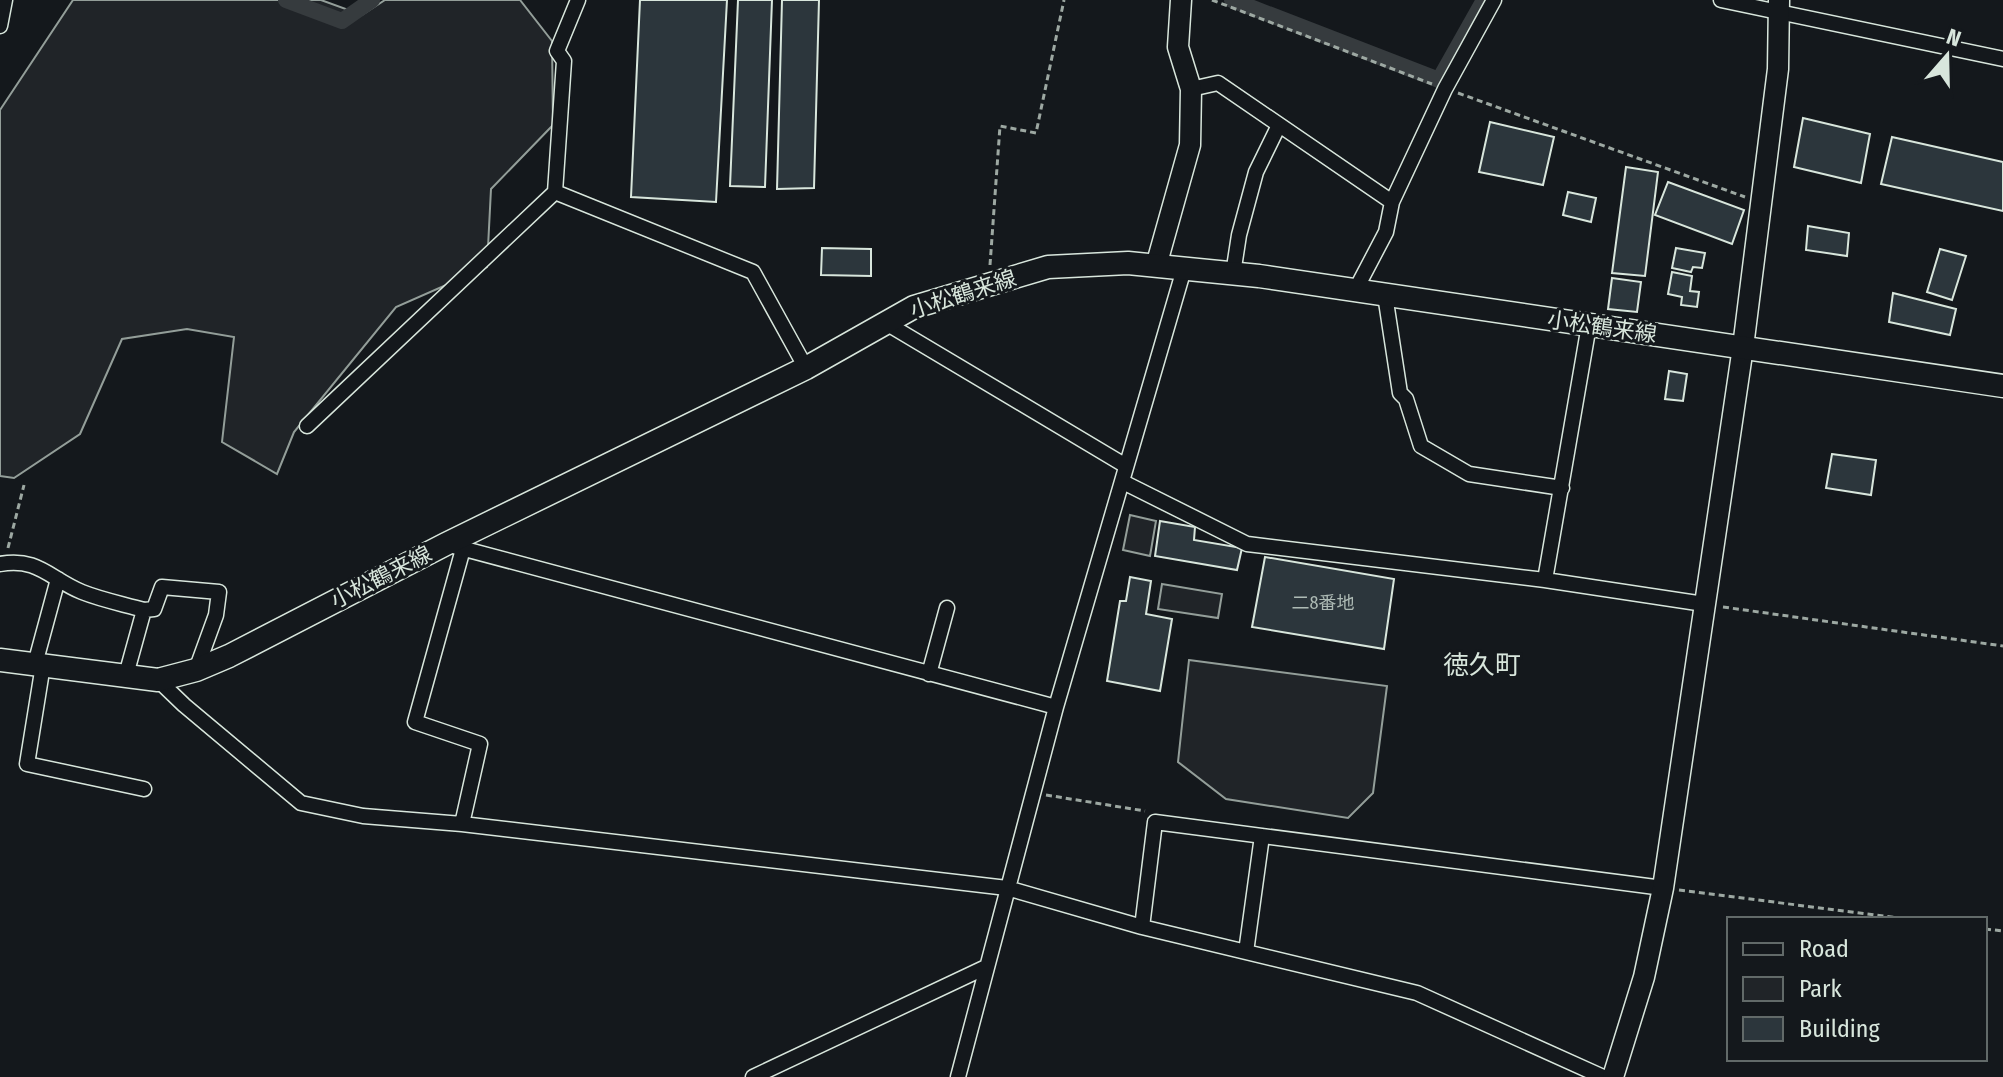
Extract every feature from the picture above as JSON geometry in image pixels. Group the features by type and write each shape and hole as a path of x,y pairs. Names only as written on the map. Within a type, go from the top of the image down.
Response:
{"main road":[{"name":"小松鶴来線","path":"0,660 158,680 196,670 454,546 806,368 914,307 1048,267 1128,263 1233,274 2003,386"}],"street":[{"path":"0,26 5,0"},
{"path":"307,426 555,192 564,61 557,51 578,0"},
{"path":"1156,266 1190,145 1191,89 1178,47 1181,0"},
{"path":"1355,291 1386,232 1392,202 1445,89 1494,0"},
{"path":"1721,0 1780,6 2003,59"},
{"path":"1613,1077 1644,977 1663,888 1743,347 1778,69 1780,6"},
{"path":"1191,89 1218,83 1392,202"},
{"path":"1233,274 1239,235 1256,172 1279,125"},
{"path":"555,192 753,272 806,368"},
{"path":"958,1077 1056,707 1184,269"},
{"path":"1385,295 1400,393 1406,399 1421,446 1469,474 1562,488"},
{"path":"886,323 1126,466"},
{"path":"1545,580 1589,325"},
{"path":"1123,482 1247,544 1545,580 1704,604"},
{"path":"462,824 480,744 415,722 454,546 1056,707"},
{"path":"2,563 16,561 33,564 83,592 144,610 154,609 162,587 219,592 216,615 196,670"},
{"path":"58,579 39,665 27,764 144,789"},
{"path":"929,674 947,608"},
{"path":"126,675 144,610"},
{"path":"158,680 301,803 363,816 462,824 1007,888 1142,927 1417,993 1603,1077"},
{"path":"1142,927 1155,822 1663,888"},
{"path":"1246,952 1262,836"},
{"path":"753,1077 986,967"}],"path":[{"path":"989,284 1000,126 1036,133 1064,0"},
{"path":"1212,0 1445,89 1762,203"},
{"path":"2,563 24,485"},
{"path":"1704,604 2003,646"},
{"path":"1033,792 1148,812 1155,822"},
{"path":"1663,888 1891,917"}],"green space":[{"path":"73,0 321,0 362,15 385,0 520,0 552,41 553,125 491,189 487,267 396,307 294,432 277,474 222,442 234,337 187,329 122,339 80,434 14,478 0,476 0,110"},
{"path":"1130,515 1156,521 1150,556 1123,550"},
{"path":"1162,584 1222,594 1218,618 1158,609"},
{"path":"1189,660 1387,686 1373,793 1348,818 1226,799 1178,762"}],"building":[{"path":"640,0 727,0 716,202 631,197"},
{"path":"738,0 772,0 765,187 730,186"},
{"path":"782,0 819,0 814,188 777,189"},
{"path":"1803,118 1870,134 1861,183 1794,167"},
{"path":"1490,122 1554,137 1543,185 1479,172"},
{"path":"1892,137 2003,162 2003,211 1881,184"},
{"path":"1626,167 1658,172 1645,276 1612,273"},
{"path":"1668,182 1744,210 1732,244 1655,215"},
{"path":"1568,192 1596,198 1591,222 1563,215"},
{"path":"1808,226 1849,233 1847,256 1806,250"},
{"path":"822,248 871,249 871,276 821,275"},
{"path":"1676,248 1705,253 1702,268 1693,267 1691,272 1672,268"},
{"path":"1940,249 1966,256 1952,300 1927,292"},
{"path":"1672,272 1692,276 1690,291 1699,292 1697,307 1681,305 1682,297 1668,294"},
{"path":"1612,278 1641,282 1637,312 1608,309"},
{"path":"1893,293 1956,309 1950,335 1889,322"},
{"path":"1669,371 1687,374 1683,401 1665,399"},
{"path":"1832,454 1876,460 1871,495 1826,488"},
{"path":"1160,521 1195,527 1194,540 1242,548 1237,570 1155,556"},
{"path":"1265,557 1394,579 1384,649 1252,627"},
{"path":"1130,577 1151,581 1146,614 1172,619 1160,691 1107,681 1120,601 1126,601"}],"waterway":[{"path":"286,0 342,21 372,0"},
{"path":"1232,0 1439,80 1484,0"}],"district":[{"name":"徳久町","path":"1482,665"}]}
